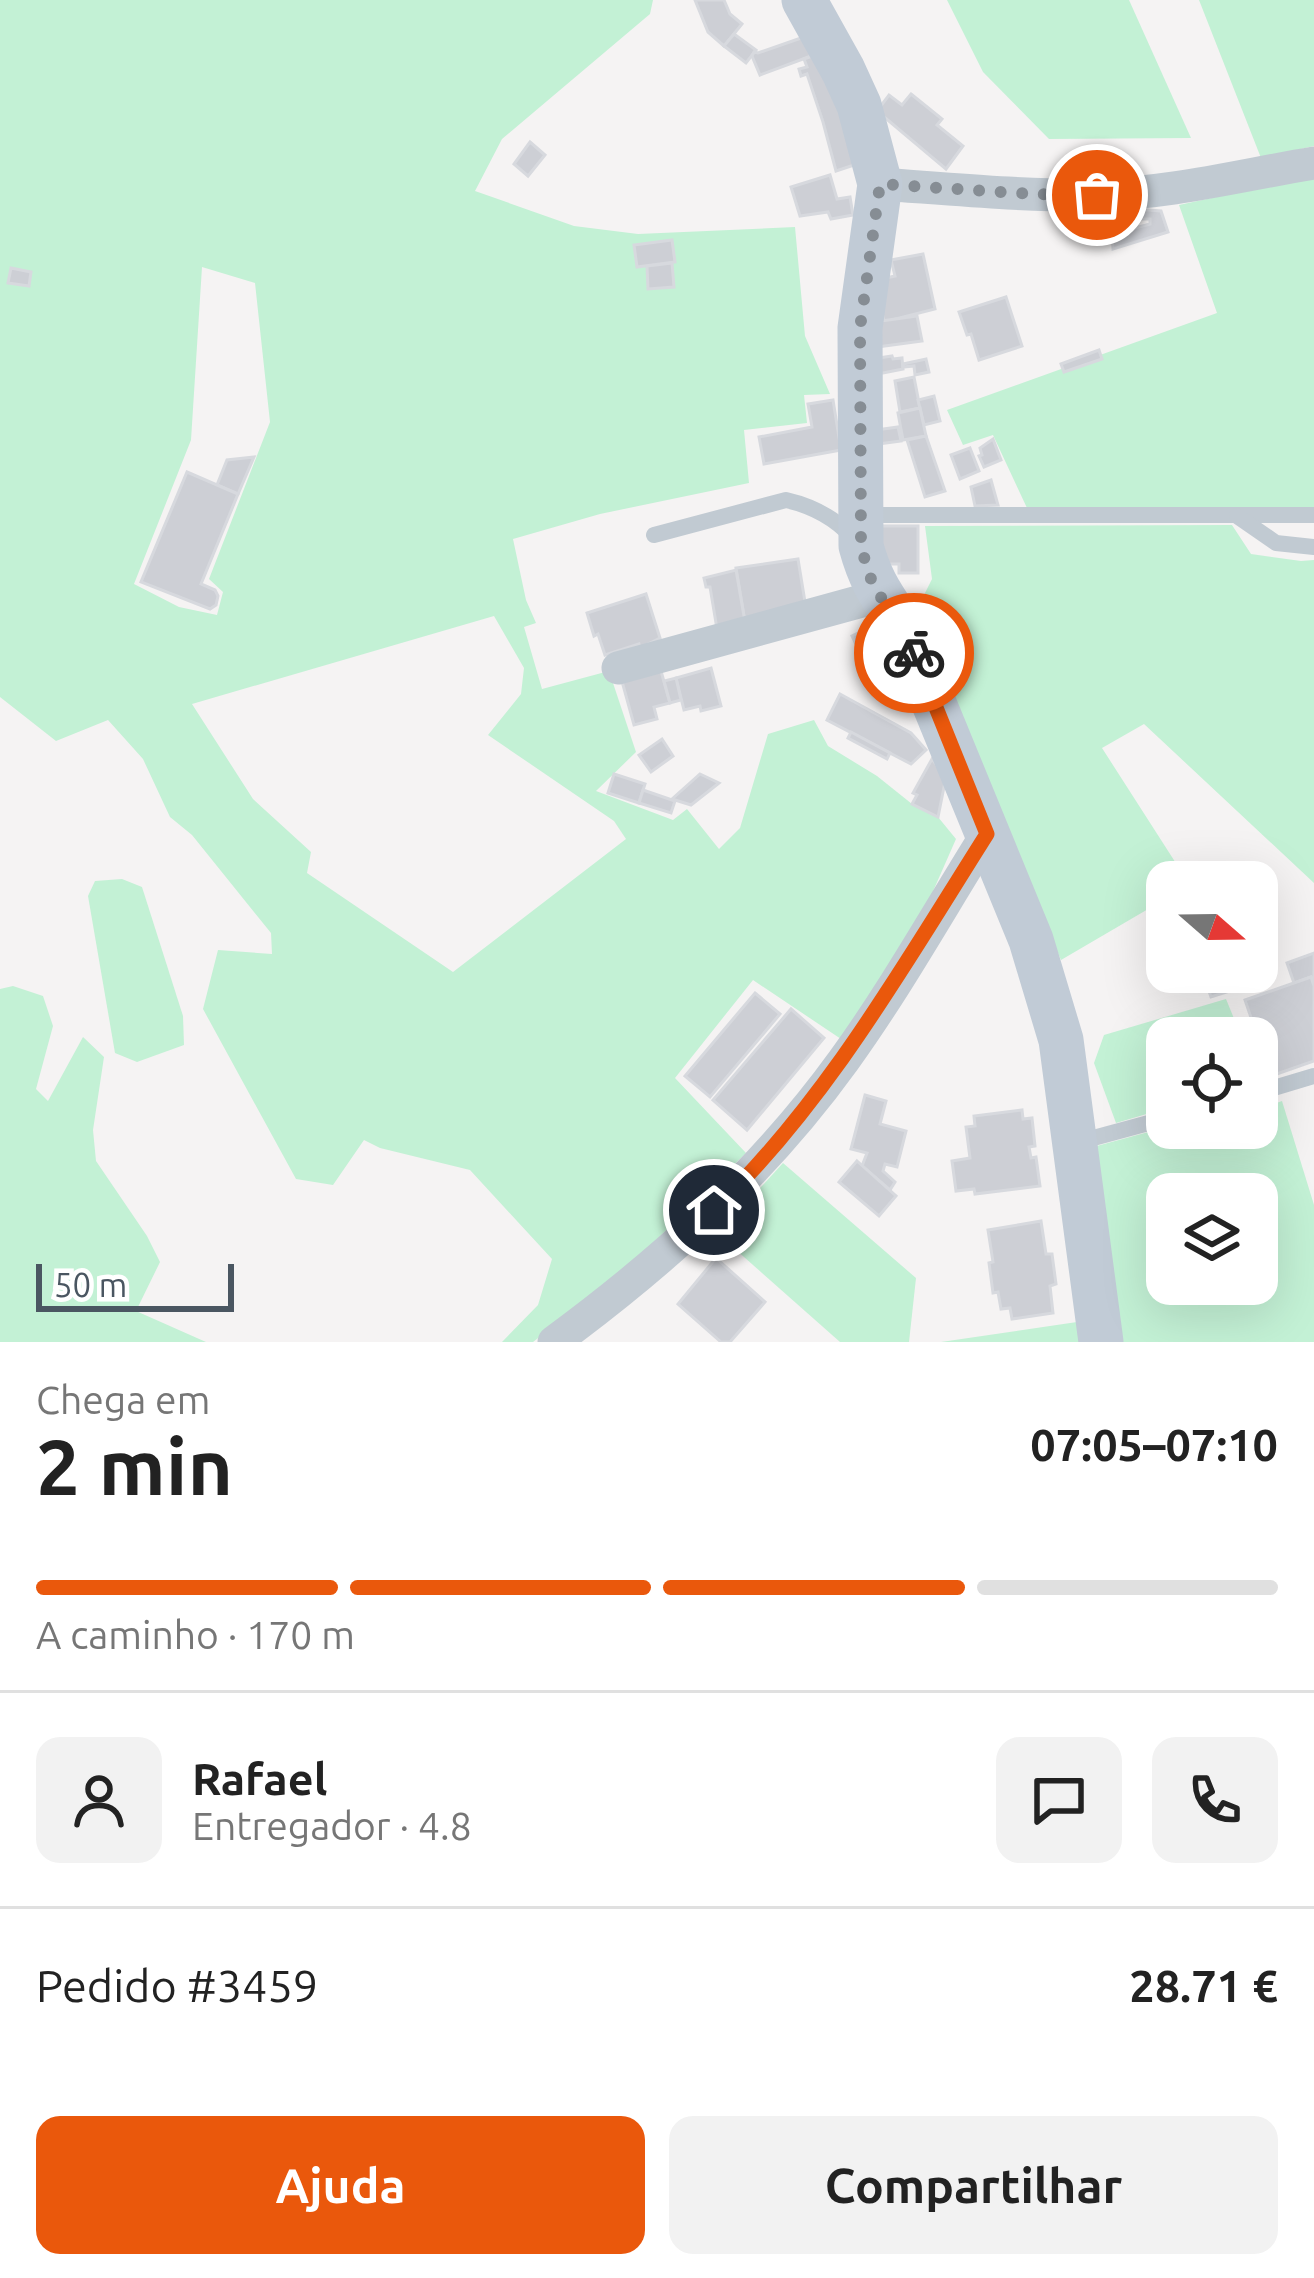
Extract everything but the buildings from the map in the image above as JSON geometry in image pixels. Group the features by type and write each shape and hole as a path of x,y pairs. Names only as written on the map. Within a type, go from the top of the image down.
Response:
{"main road":[{"path":"804,0 859,105 880,184 860,328 861,531 869,575 903,628 1031,940 1054,1012 1101,1342"}],"street":[{"path":"880,184 1097,195 1314,163"},
{"path":"618,668 880,596"},
{"path":"554,1342 687,1237 786,1133 844,1060 987,834"}],"lane":[{"path":"654,536 786,500 861,531 1314,515"},
{"path":"1237,515 1276,544 1314,547"},
{"path":"1278,1087 1314,1076"},
{"path":"1075,1144 1146,1124"}],"green space":[{"path":"0,0 653,0 650,14 502,139 475,191 574,226 638,234 795,227 805,336 830,394 804,395 807,423 744,430 749,483 600,514 513,539 536,623 524,627 542,689 609,671 636,752 596,791 673,820 687,809 719,849 740,828 768,734 814,720 828,746 938,817 956,839 923,914 841,1039 753,980 675,1078 746,1153 620,1275 533,1342 502,1342 538,1305 552,1259 470,1170 364,1140 333,1185 296,1179 203,1009 218,950 272,954 271,933 192,835 170,817 143,759 108,720 56,741 0,697","holes":["202,267 255,283 270,422 209,579 223,592 217,615 179,607 134,584 191,440","494,616 524,668 521,694 488,735 614,821 626,839 453,972 307,873 311,852 253,799 192,704"]},
{"path":"947,0 1129,0 1191,138 1049,139 983,72"},
{"path":"1199,0 1314,0 1314,146 1261,158"},
{"path":"1314,176 1314,510 1027,508 993,435 963,445 947,410 1217,313 1179,205"},
{"path":"1232,525 1251,554 1314,560 1314,883 1144,724 1102,748 1175,861 1146,861 1146,910 1061,960 907,611 918,607 932,579 925,526"},
{"path":"122,879 142,887 183,1016 184,1045 137,1062 115,1053 88,896 95,881"},
{"path":"13,986 43,996 53,1026 36,1089 48,1101 83,1037 104,1057 93,1130 96,1161 160,1262 136,1311 206,1342 0,1342 0,989"},
{"path":"1226,999 1233,1017 1165,1017"},
{"path":"1146,1023 1146,1114 1116,1123 1094,1063 1104,1035"},
{"path":"1282,1101 1314,1205 1314,1342 1119,1342 1093,1147 1146,1133 1146,1149 1278,1149 1278,1102"},
{"path":"783,1163 916,1278 909,1342 840,1342 718,1234"},
{"path":"1077,1322 1081,1342 941,1342"}],"way so far":[{"path":"914,653 869,575 861,546 860,328 880,184 1097,195"}],"route":[{"path":"714,1210 742,1184 844,1060 987,834 914,653"}]}
